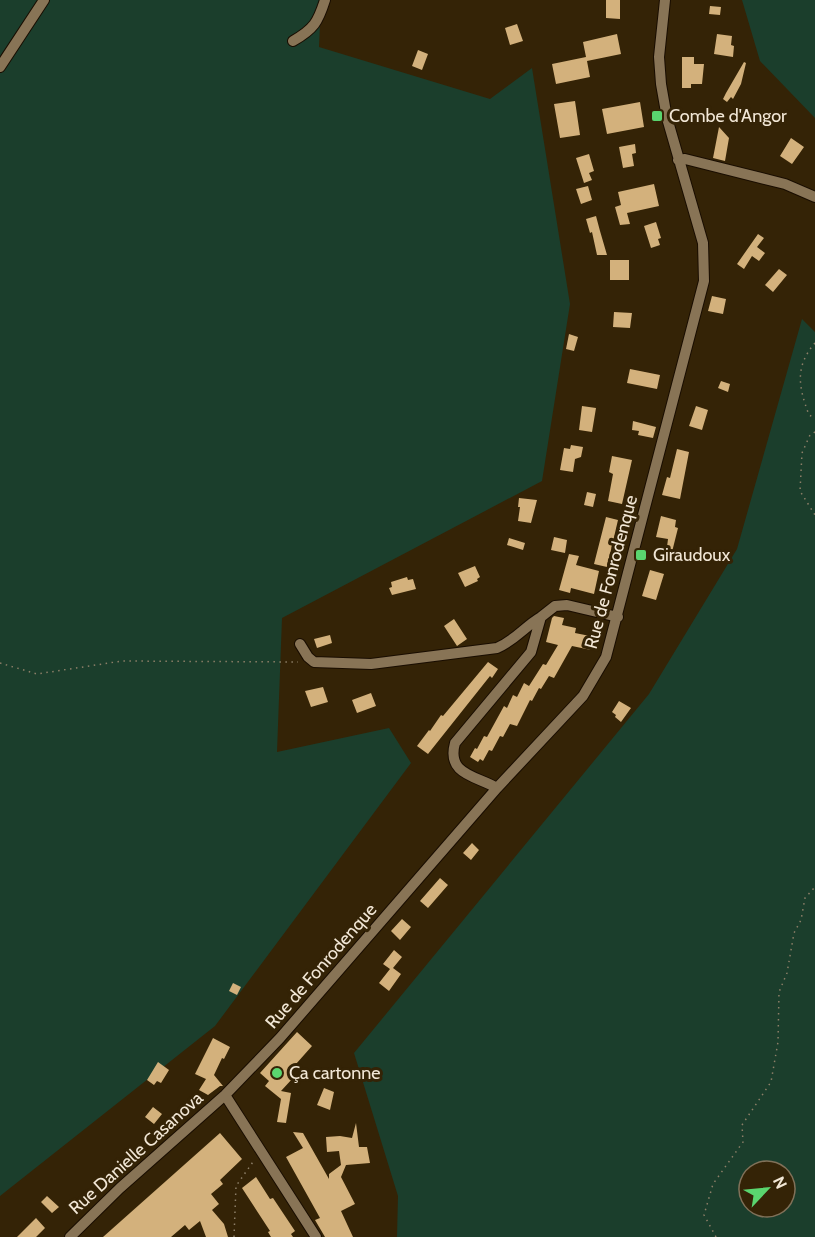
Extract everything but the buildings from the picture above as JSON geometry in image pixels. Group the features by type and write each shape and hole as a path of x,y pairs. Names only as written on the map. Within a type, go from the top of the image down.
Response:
{"street":[{"path":"0,67 44,0"},
{"path":"293,41 309,32 319,19 325,0"},
{"name":"Rue de Fonrodenque","path":"225,1095 280,1038 497,788 584,696 606,657 704,281 703,243 678,160 661,84 659,57 665,0"},
{"path":"678,160 685,159 785,184 815,197"},
{"path":"300,644 314,662 371,664 497,648 513,641 534,621 555,606 567,605 618,617"},
{"path":"497,788 463,772 453,761 455,743 531,652 541,618"},
{"path":"225,1095 316,1237"},
{"name":"Rue Danielle Casanova","path":"70,1237 120,1188 225,1095"}],"path":[{"path":"815,342 807,352 799,381 809,415 815,418"},
{"path":"815,432 810,435 802,453 800,491 815,514"},
{"path":"0,663 37,674 122,661 314,662"},
{"path":"716,1237 704,1215 707,1204 713,1184 743,1142 742,1125 771,1082 778,1042 779,992 788,973 794,933 801,920 805,898 815,887"},
{"path":"234,1237 236,1186 261,1151"}],"green space":[{"path":"0,0 321,0 319,47 490,99 532,68 570,304 542,481 282,618 277,752 389,728 411,763 215,1026 0,1196"},
{"path":"742,0 815,0 815,118 760,61"},
{"path":"802,319 815,332 815,1237 397,1237 398,1196 354,1053 649,694 737,549"}],"place":[{"name":"Combe d'Angor","path":"657,116"},
{"name":"Giraudoux","path":"641,555"},
{"name":"Ça cartonne","path":"277,1073"}]}
